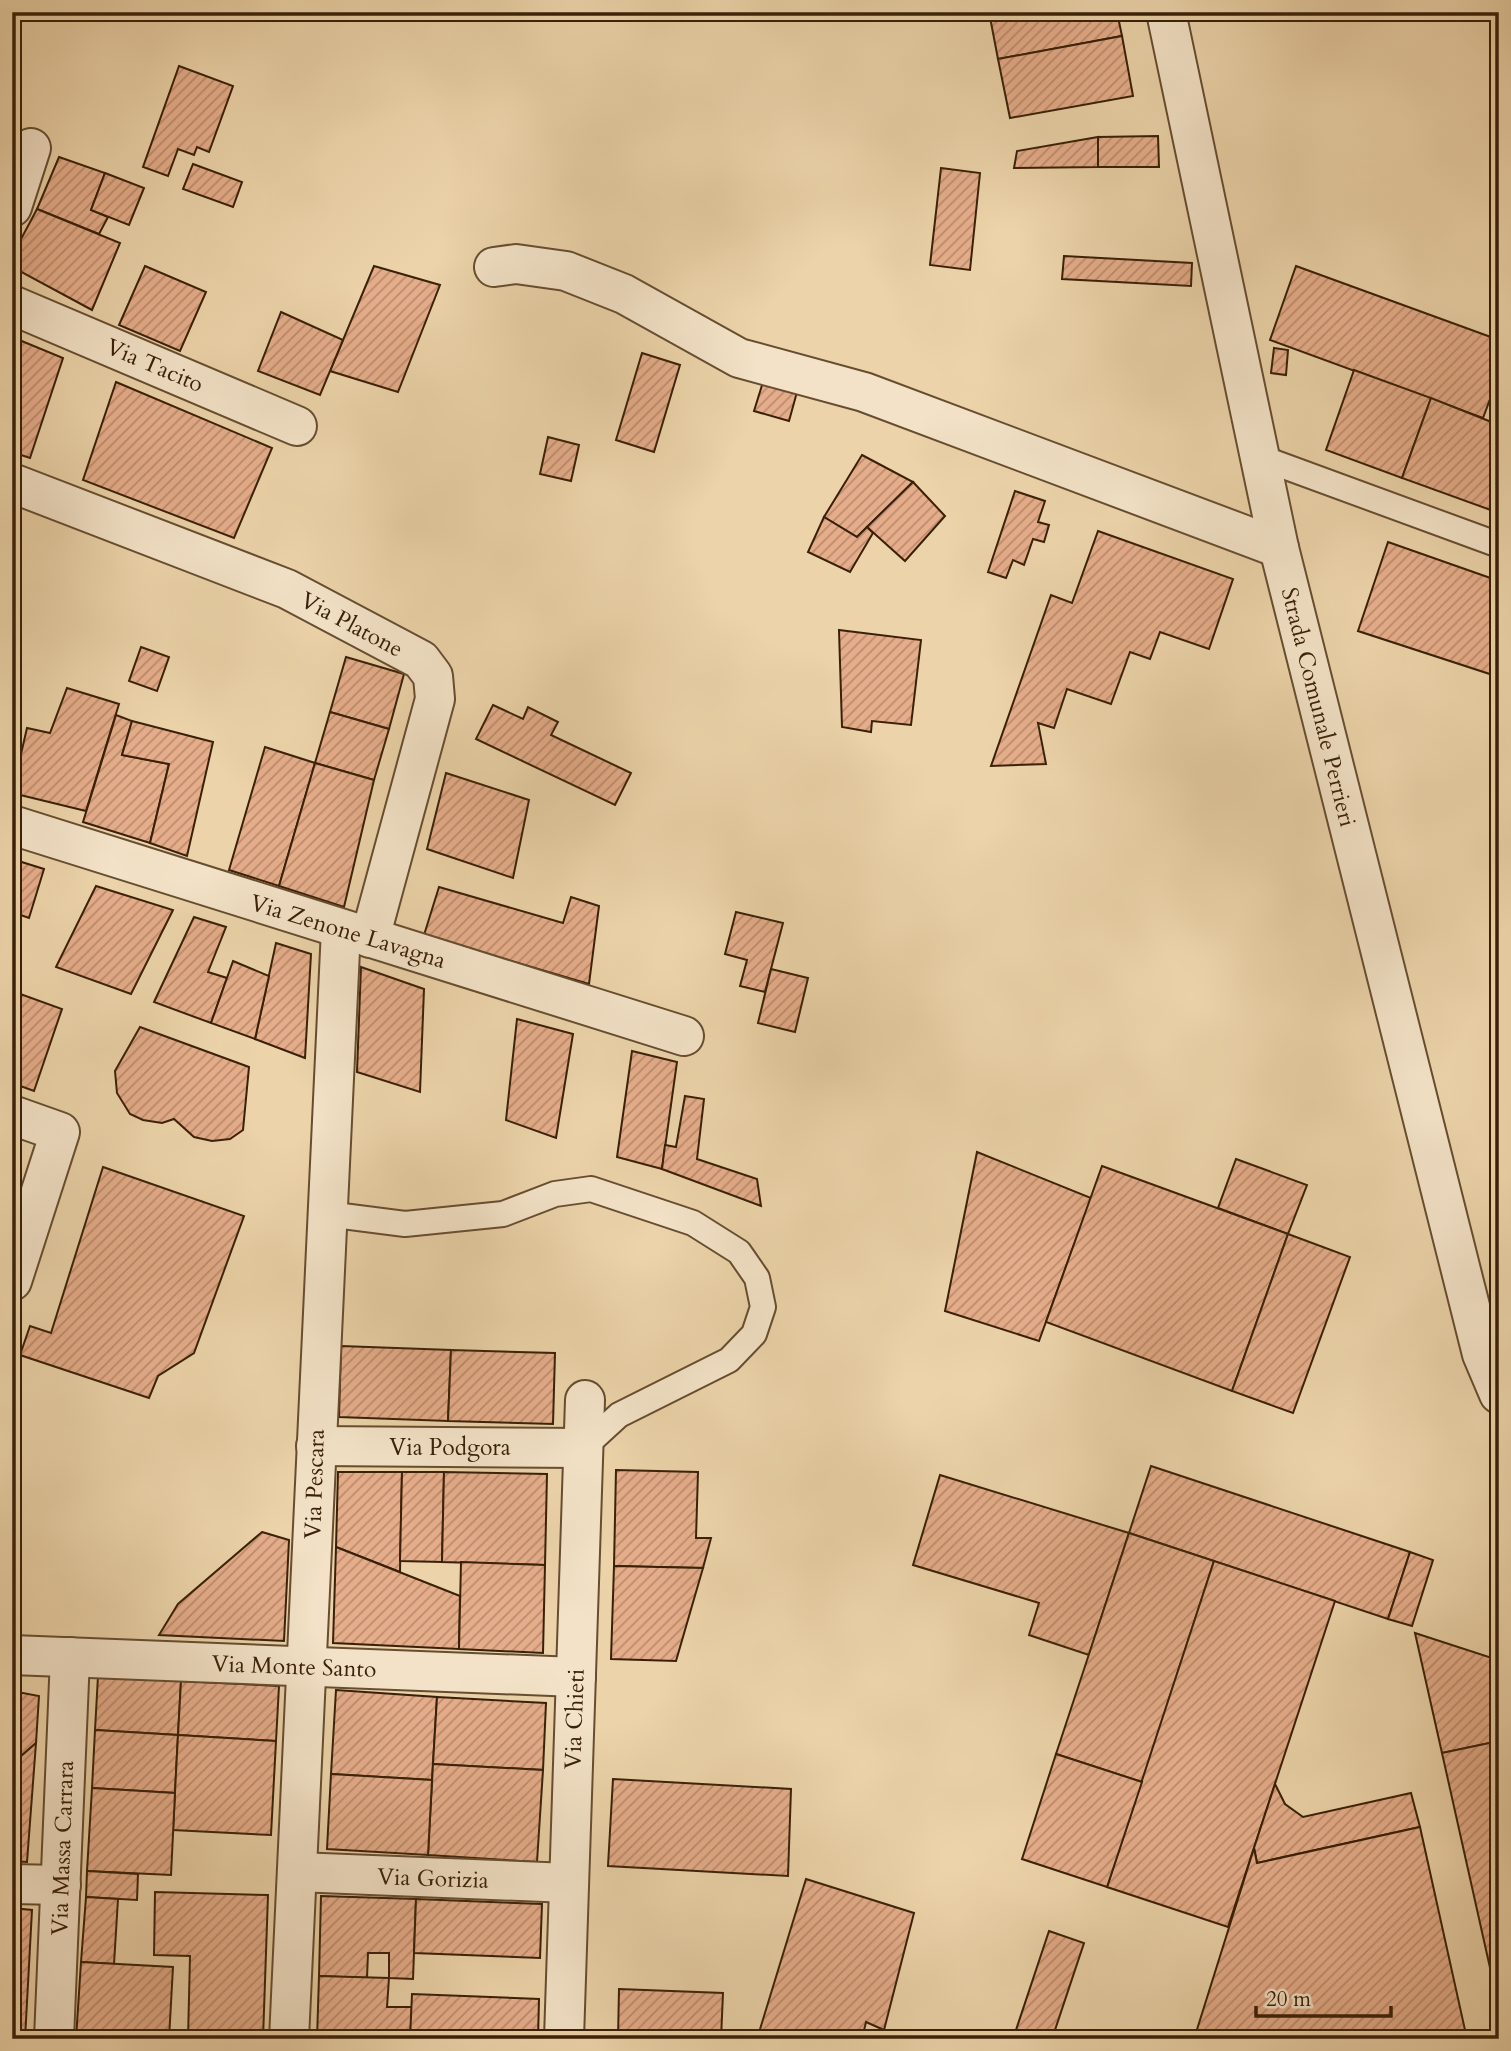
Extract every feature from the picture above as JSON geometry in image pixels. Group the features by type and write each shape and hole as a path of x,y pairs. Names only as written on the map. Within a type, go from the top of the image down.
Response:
{"street":[{"name":"Strada Comunale Perrieri","path":"1166,12 1279,548 1482,1354 1499,1394"},
{"path":"12,207 31,148"},
{"path":"494,267 516,264 566,271 624,294 739,358 864,392 1279,548"},
{"name":"Via Tacito","path":"12,304 297,426"},
{"name":"Via Platone","path":"12,483 287,589 421,660 433,676 435,699 355,933"},
{"name":"Via Zenone Lavagna","path":"12,825 684,1036"},
{"name":"Via Pescara","path":"289,2039 327,1214 355,933"},
{"path":"12,1115 60,1132 12,1281"},
{"name":"Via Chieti","path":"564,2039 585,1400"},
{"name":"Via Podgora","path":"316,1446 583,1448"},
{"name":"Via Monte Santo","path":"12,1655 576,1677"},
{"name":"Via Massa Carrara","path":"54,2039 70,1657"},
{"name":"Via Gorizia","path":"297,1872 569,1884"},
{"path":"12,1884 61,1885"}],"lane":[{"path":"1259,457 1499,545"},
{"path":"327,1214 405,1224 503,1214 555,1194 591,1189 693,1223 739,1252 757,1278 763,1307 754,1334 729,1360 619,1415 583,1448"}],"building":[{"path":"989,12 1117,12 1122,36 998,59"},
{"path":"1122,36 1133,96 1010,118 998,59"},
{"path":"179,66 233,86 209,152 197,147 194,155 178,149 168,176 143,167"},
{"path":"1158,136 1159,167 1098,167 1098,137"},
{"path":"1098,137 1098,167 1014,168 1017,151"},
{"path":"59,157 105,173 91,210 108,217 99,234 37,209"},
{"path":"193,164 242,182 233,207 183,189"},
{"path":"941,168 980,173 970,270 930,265"},
{"path":"105,173 144,188 129,225 91,210"},
{"path":"37,209 120,243 92,310 12,267 12,256"},
{"path":"1064,256 1192,263 1191,286 1062,279"},
{"path":"145,266 206,292 180,351 119,325"},
{"path":"374,266 440,285 398,392 330,371"},
{"path":"1296,266 1499,340 1499,375 1483,418 1270,340"},
{"path":"281,312 343,340 320,395 258,371"},
{"path":"12,337 63,358 30,458 12,452"},
{"path":"1274,348 1288,350 1286,375 1271,373"},
{"path":"642,353 680,365 654,452 616,440"},
{"path":"1354,370 1431,398 1402,478 1326,450"},
{"path":"116,382 272,448 234,538 83,480"},
{"path":"763,382 797,392 789,421 754,411"},
{"path":"1431,398 1499,425 1499,513 1402,478"},
{"path":"548,437 579,445 571,481 540,474"},
{"path":"862,455 913,482 857,537 824,517"},
{"path":"913,482 945,516 905,561 867,527"},
{"path":"1015,491 1045,501 1038,522 1049,525 1044,542 1033,539 1024,565 1013,560 1006,578 988,572"},
{"path":"824,517 857,537 867,527 873,533 850,572 808,552"},
{"path":"1098,531 1233,579 1209,649 1160,632 1150,659 1130,652 1111,704 1067,689 1054,728 1038,723 1046,764 991,766 1051,595 1072,603"},
{"path":"1388,542 1499,581 1499,677 1358,631"},
{"path":"839,630 921,640 911,725 872,721 871,732 842,727"},
{"path":"141,647 169,657 157,691 129,681"},
{"path":"346,657 404,674 389,729 330,712"},
{"path":"67,688 119,704 86,811 12,793 27,728 50,733"},
{"path":"493,705 523,719 528,707 558,722 551,735 631,773 615,805 476,739"},
{"path":"330,712 389,729 374,780 315,763"},
{"path":"116,715 132,721 122,755 169,764 150,843 83,822"},
{"path":"132,721 213,742 187,856 150,843 169,764 122,755"},
{"path":"265,747 315,763 279,886 229,870"},
{"path":"315,763 374,780 344,907 279,886"},
{"path":"446,773 529,800 513,878 427,849"},
{"path":"12,859 44,869 29,918 12,912"},
{"path":"96,886 173,910 131,994 56,967"},
{"path":"439,887 563,923 571,897 599,906 589,984 424,935"},
{"path":"736,912 783,923 765,992 740,986 747,960 725,954"},
{"path":"194,917 226,927 208,972 227,978 211,1023 154,1002"},
{"path":"276,943 311,954 305,1058 255,1039"},
{"path":"233,961 269,976 255,1039 211,1023"},
{"path":"361,967 424,989 420,1092 357,1072"},
{"path":"771,969 808,978 795,1032 758,1023"},
{"path":"12,991 62,1009 34,1091 12,1083"},
{"path":"517,1019 573,1034 556,1138 506,1120"},
{"path":"140,1027 249,1067 243,1130 230,1139 212,1141 194,1137 174,1119 162,1123 143,1120 130,1114 117,1093 115,1071"},
{"path":"632,1051 677,1062 662,1169 617,1157"},
{"path":"685,1096 704,1099 697,1159 757,1179 761,1206 662,1169 665,1145 676,1147"},
{"path":"977,1152 1091,1198 1039,1341 945,1311"},
{"path":"1236,1159 1307,1185 1288,1234 1218,1208"},
{"path":"1102,1166 1288,1234 1232,1391 1046,1322"},
{"path":"103,1167 244,1216 194,1353 158,1376 149,1398 20,1355 30,1326 51,1333"},
{"path":"1288,1234 1350,1257 1293,1413 1232,1391"},
{"path":"341,1346 451,1350 448,1421 339,1417"},
{"path":"451,1350 555,1353 553,1424 448,1421"},
{"path":"1151,1466 1410,1552 1388,1619 1129,1533"},
{"path":"616,1470 698,1472 696,1538 711,1538 703,1568 614,1566"},
{"path":"338,1472 402,1472 400,1572 336,1547"},
{"path":"402,1472 444,1472 442,1562 400,1561"},
{"path":"444,1472 547,1474 545,1565 442,1562"},
{"path":"940,1475 1129,1533 1089,1655 1029,1635 1039,1603 913,1565"},
{"path":"262,1532 289,1540 284,1641 159,1635 178,1604"},
{"path":"1129,1533 1214,1561 1142,1782 1056,1754"},
{"path":"336,1547 460,1596 459,1649 333,1643"},
{"path":"1410,1552 1433,1560 1412,1626 1388,1619"},
{"path":"1214,1561 1335,1601 1228,1927 1107,1887"},
{"path":"461,1562 545,1565 543,1653 459,1649"},
{"path":"614,1566 703,1568 676,1661 611,1659"},
{"path":"1415,1633 1492,1658 1499,1688 1499,1741 1442,1753"},
{"path":"98,1676 181,1681 178,1735 95,1730"},
{"path":"181,1681 279,1686 276,1741 178,1735"},
{"path":"336,1690 437,1697 432,1780 331,1774"},
{"path":"12,1691 39,1696 36,1743 12,1764"},
{"path":"437,1697 546,1703 543,1770 433,1764"},
{"path":"95,1730 178,1735 175,1793 92,1788"},
{"path":"178,1735 276,1741 271,1835 173,1830"},
{"path":"1499,1741 1499,2008 1442,1753"},
{"path":"36,1743 27,1862 12,1861 12,1764"},
{"path":"1056,1754 1142,1782 1107,1887 1022,1859"},
{"path":"433,1764 543,1770 537,1862 428,1855"},
{"path":"331,1774 432,1780 428,1855 327,1849"},
{"path":"613,1779 791,1789 788,1876 608,1866"},
{"path":"1275,1784 1285,1804 1303,1817 1411,1793 1420,1827 1257,1863 1254,1848"},
{"path":"92,1788 175,1793 171,1875 87,1871"},
{"path":"1420,1827 1467,2039 1194,2039 1254,1848 1257,1863"},
{"path":"87,1871 138,1874 137,1900 86,1897"},
{"path":"806,1879 914,1913 884,2030 866,2022 862,2039 757,2039"},
{"path":"155,1892 268,1895 263,2039 188,2039 190,1956 154,1955"},
{"path":"321,1896 416,1899 413,1979 389,1978 389,1953 368,1953 367,1978 319,1976"},
{"path":"86,1897 118,1899 114,1964 81,1962"},
{"path":"416,1899 542,1904 540,1958 414,1953"},
{"path":"12,1908 32,1910 25,2039 12,2039"},
{"path":"1049,1931 1084,1943 1052,2039 1013,2039"},
{"path":"81,1962 173,1967 169,2039 76,2039"},
{"path":"319,1976 389,1978 387,2007 412,2007 410,2039 317,2039"},
{"path":"619,1989 723,1993 721,2039 618,2039"},
{"path":"412,1994 539,1999 538,2039 410,2039"}]}
